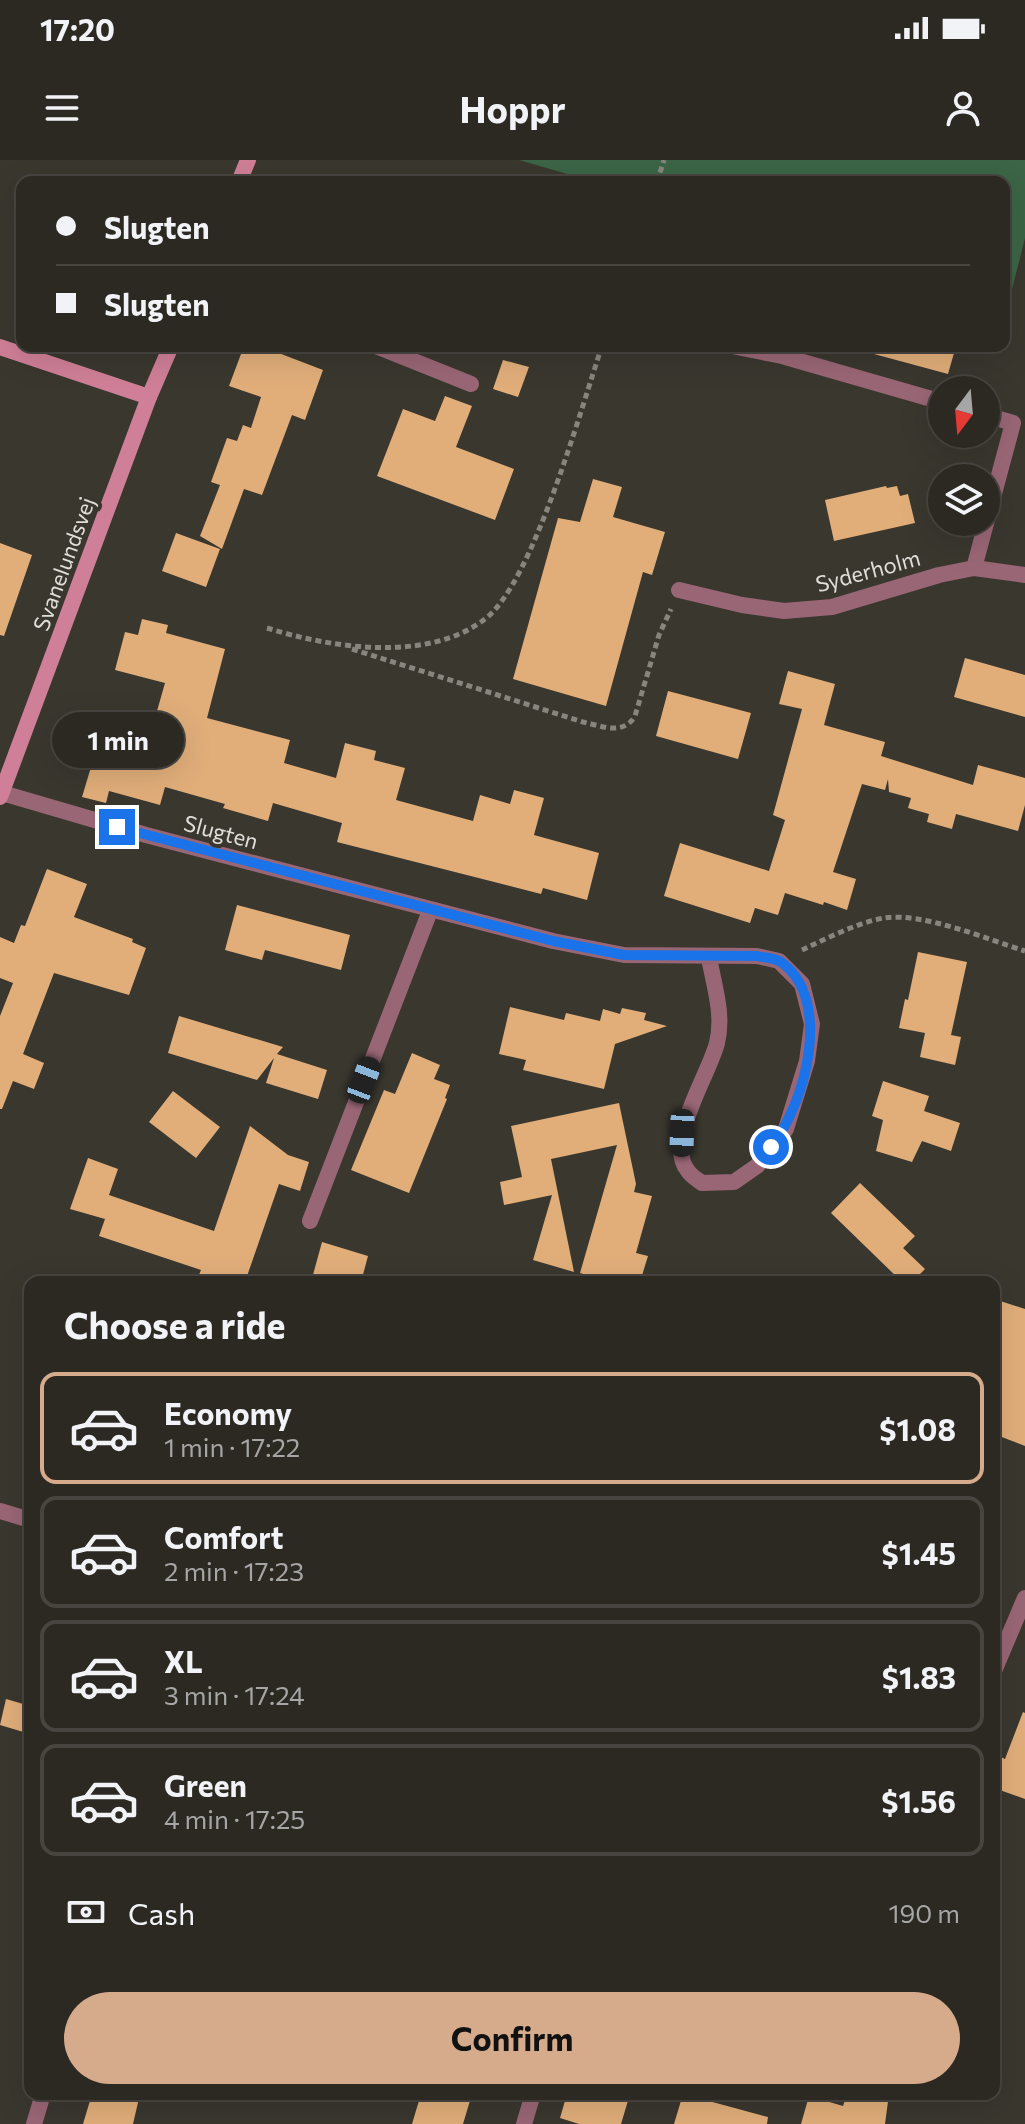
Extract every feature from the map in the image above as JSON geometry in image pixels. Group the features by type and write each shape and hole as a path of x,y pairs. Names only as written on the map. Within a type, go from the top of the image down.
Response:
{"street":[{"path":"0,347 149,397"},
{"name":"Svanelundsvej","path":"1,795 168,352"},
{"path":"391,352 471,384"},
{"path":"762,352 928,398"},
{"path":"974,568 1013,423 1000,419"},
{"name":"Syderholm","path":"679,590 784,611 832,607 939,575 974,568 1025,575"},
{"name":"Slugten","path":"1,795 430,911 553,941 624,955 757,956 779,961"},
{"path":"310,1221 430,911"},
{"path":"709,958 720,1015 717,1043 682,1133 681,1156 687,1170 702,1183 734,1182 757,1166 786,1129 807,1061 812,1024 802,984 779,961"},
{"path":"0,1511 24,1518"},
{"path":"1000,1657 1025,1598"},
{"path":"34,2124 41,2100"},
{"path":"524,2124 531,2100"}],"path":[{"path":"345,647 416,645 459,635 487,618 510,590 537,535 600,352"},
{"path":"267,628 309,641 345,647 583,722 618,729 627,727 635,716 659,635 679,590"},
{"path":"779,961 847,930 886,918 931,922 1025,951"}],"green space":[{"path":"519,160 1025,160 1025,238 1010,297 1010,176 574,176"}],"building":[{"path":"242,352 276,352 323,370 305,420 292,415 262,495 244,489 222,549 200,536 220,485 211,482 227,438 237,441 243,425 251,428 261,397 229,386"},
{"path":"874,352 954,352 948,374"},
{"path":"503,360 529,367 518,397 493,389"},
{"path":"445,396 472,406 456,447 514,469 495,520 377,476 403,409 435,421"},
{"path":"593,479 622,487 613,517 665,532 652,575 643,572 606,706 513,679 558,518 580,522"},
{"path":"897,486 900,496 908,494 915,523 834,541 825,500"},
{"path":"176,533 220,549 206,587 162,571"},
{"path":"0,543 32,555 4,636 0,635"},
{"path":"142,619 168,625 166,633 225,649 207,718 290,740 284,763 336,778 345,743 376,751 374,760 405,768 396,800 473,821 480,795 510,804 514,790 544,798 534,835 599,853 587,900 543,888 541,894 337,842 342,823 273,803 268,821 223,808 225,804 165,787 160,805 109,791 106,803 82,797 103,727 149,739 165,683 115,670 125,632 138,635"},
{"path":"965,658 1025,675 1025,717 954,697"},
{"path":"788,671 835,684 824,725 885,742 881,756 973,785 978,765 1025,778 1025,805 1018,831 956,814 952,829 927,822 929,814 908,808 911,798 889,792 888,779 885,790 862,784 833,872 856,879 847,910 785,893 778,915 755,908 750,923 664,896 680,843 769,871 785,820 773,815 802,709 779,704"},
{"path":"668,691 751,713 738,759 656,736"},
{"path":"47,869 87,884 74,917 133,939 132,942 146,948 129,995 54,973 23,1054 44,1063 34,1089 13,1081 0,1109 0,1016 13,983 0,978 0,937 14,943 21,925 25,926"},
{"path":"237,905 350,935 341,970 265,950 262,960 225,950"},
{"path":"918,952 967,962 951,1035 961,1037 955,1065 920,1057 925,1033 899,1028"},
{"path":"510,1007 564,1020 566,1013 600,1021 603,1009 620,1014 622,1008 646,1013 644,1020 667,1026 615,1044 604,1089 523,1070 526,1060 499,1054"},
{"path":"179,1016 283,1047 277,1054 327,1070 318,1099 266,1083 274,1058 257,1080 168,1053"},
{"path":"412,1053 440,1065 434,1079 450,1085 409,1193 351,1170 384,1090 395,1094"},
{"path":"883,1081 929,1096 924,1111 960,1123 951,1151 922,1141 912,1162 876,1151 883,1120 872,1116"},
{"path":"173,1091 220,1127 196,1158 149,1122"},
{"path":"619,1103 636,1184 634,1192 652,1196 636,1253 648,1256 642,1276 590,1276 580,1273 617,1145 551,1159 574,1272 533,1260 552,1195 504,1205 500,1182 522,1177 511,1126"},
{"path":"250,1126 288,1155 309,1162 300,1191 279,1184 247,1276 198,1276 201,1270 99,1236 105,1219 70,1209 88,1158 118,1169 109,1195 214,1231"},
{"path":"860,1183 915,1236 903,1248 925,1269 918,1276 896,1276 831,1213"},
{"path":"322,1242 368,1256 363,1276 313,1276"},
{"path":"1000,1301 1025,1309 1025,1446 1000,1436"},
{"path":"6,1699 24,1704 24,1732 0,1725"},
{"path":"1023,1712 1025,1799 1000,1790 1000,1757 1005,1759"},
{"path":"90,2100 139,2100 133,2124 83,2124"},
{"path":"419,2100 470,2100 463,2124 412,2124"},
{"path":"565,2100 628,2100 621,2124 579,2124 560,2118"},
{"path":"681,2100 705,2100 768,2117 767,2124 674,2124"},
{"path":"808,2100 823,2100 843,2106 845,2100 888,2100 885,2124 801,2124"}],"route":[{"path":"117,827 553,941 624,955 757,956 779,961 802,984 812,1024 807,1061 786,1129 771,1147"}]}
